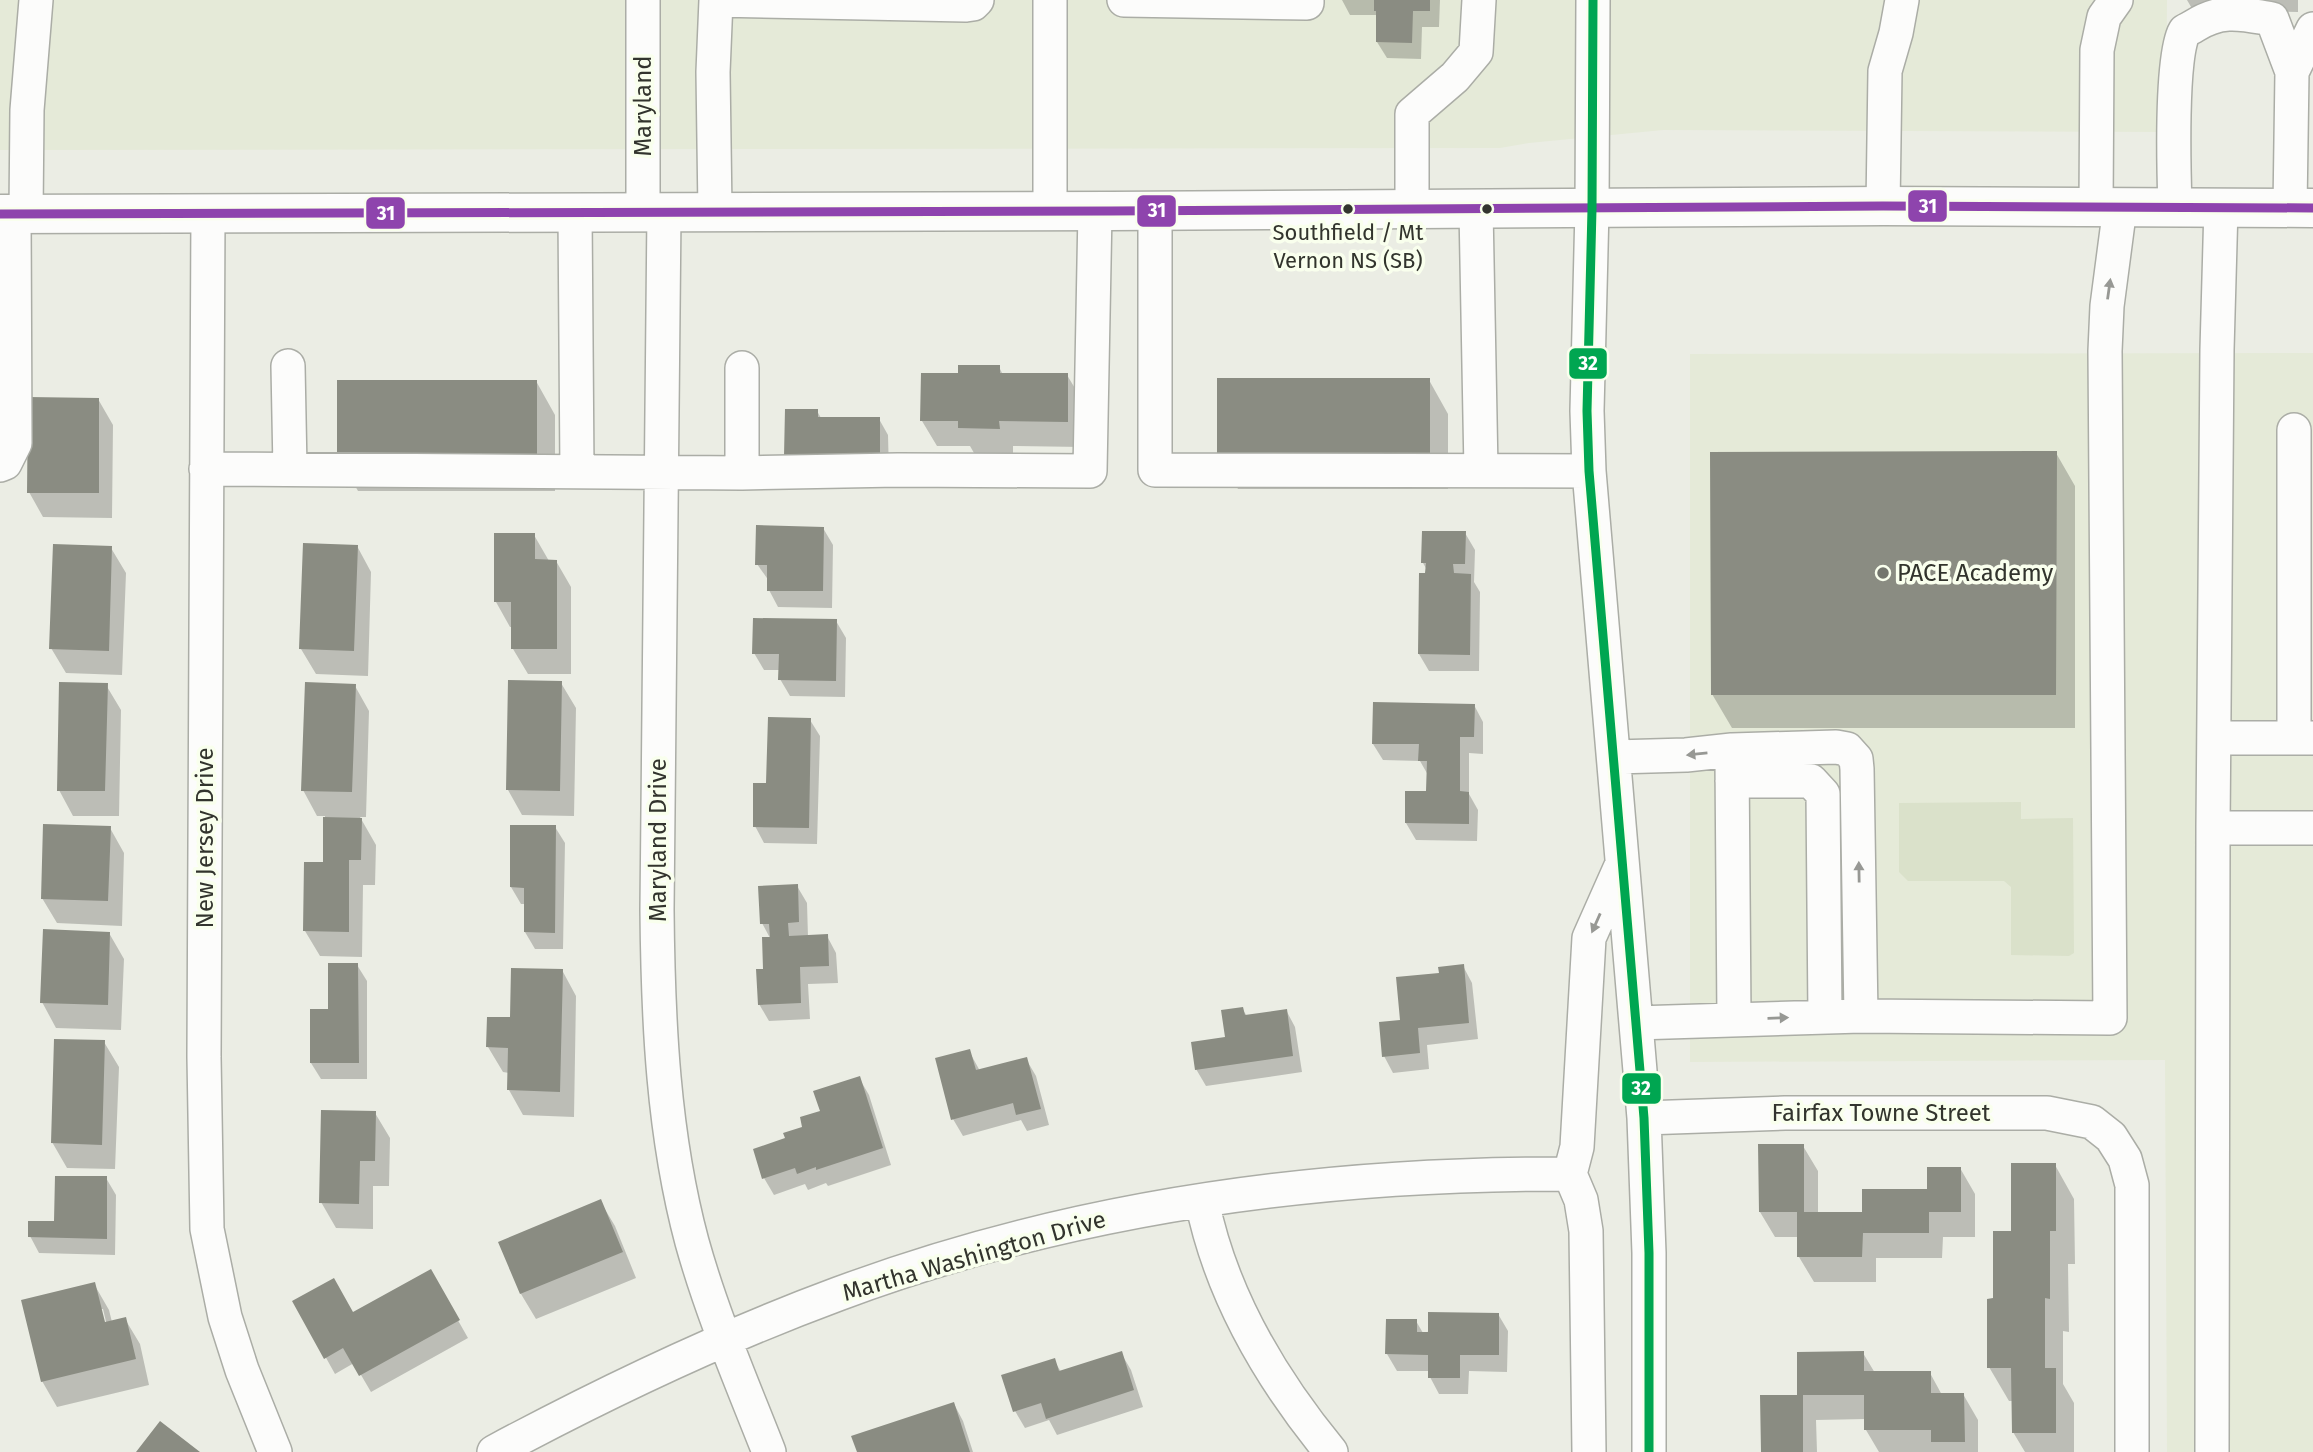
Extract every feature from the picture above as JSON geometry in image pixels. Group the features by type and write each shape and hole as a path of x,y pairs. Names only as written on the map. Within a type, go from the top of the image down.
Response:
{"main road":[{"path":"13,214 1883,206 2302,208"}],"street":[{"path":"0,465 5,463 15,443 13,214 27,110 36,0"},
{"name":"Maryland","path":"643,0 653,212"},
{"path":"715,212 713,72 716,0 966,5 977,0"},
{"path":"1050,0 1050,211"},
{"path":"1124,0 1307,3 1307,0"},
{"path":"1412,209 1412,114 1455,77 1476,52 1479,0"},
{"path":"1593,0 1589,471 1644,1118 1649,1240 1649,1452"},
{"path":"1883,206 1885,71 1902,0"},
{"path":"1636,1023 1861,1016 2110,1018 2105,357 2108,207 2097,50 2104,17 2116,0"},
{"path":"2175,207 2174,115 2178,53 2185,32 2207,18 2231,13 2272,19 2292,72 2302,208"},
{"path":"2292,72 2313,29"},
{"path":"2214,1449 2213,828 2217,350 2221,207"},
{"path":"1476,209 1481,470"},
{"path":"206,469 741,473 898,470 1090,471 1094,211"},
{"path":"1156,211 1155,470 1589,471"},
{"name":"Maryland Drive","path":"653,212 661,472 657,910 661,1032 671,1136 692,1242 725,1339 769,1452"},
{"name":"New Jersey Drive","path":"208,213 204,1070 207,1229 225,1317 242,1370 275,1452"},
{"path":"575,213 577,471"},
{"path":"288,366 290,469"},
{"path":"741,473 742,368"},
{"path":"2215,737 2303,737 2294,430"},
{"path":"1732,766 1836,747 1847,749 1856,759 1861,1016"},
{"path":"1615,757 1686,755 1811,782 1823,794 1825,1017"},
{"path":"1732,766 1734,1020"},
{"path":"2213,828 2313,828"},
{"path":"1589,1452 1586,1231 1581,1200 1570,1174 1577,1147 1590,939 1624,861"},
{"name":"Fairfax Towne Street","path":"1644,1118 1785,1113 2048,1113 2092,1122 2111,1138 2125,1159 2132,1185 2132,1452"},
{"name":"Martha Washington Drive","path":"494,1452 643,1375 839,1293 1041,1232 1202,1200 1293,1188 1396,1178 1570,1174"},
{"path":"1202,1200 1215,1257 1236,1307 1277,1377 1331,1452"}],"shaded area":[{"path":"0,0 2167,0 2166,132 1663,130 1500,148 0,150"},
{"path":"2313,353 2313,1452 2167,1452 2165,1060 1690,1062 1690,354"},
{"path":"2021,802 2021,819 2073,818 2074,953 2069,956 2011,955 2011,887 2004,881 1908,881 1899,872 1899,803"}],"building":[{"path":"1374,0 1430,0 1430,11 1413,11 1412,43 1376,42"},
{"path":"958,365 1000,365 1000,373 1068,373 1068,422 999,421 1000,429 958,428 958,421 920,421 921,373 958,373"},
{"path":"1217,378 1430,378 1430,456 1217,456"},
{"path":"337,380 537,380 537,458 337,458"},
{"path":"28,397 99,398 99,493 27,493"},
{"path":"785,409 818,409 818,417 880,417 880,456 784,456"},
{"name":"PACE Academy","path":"2057,451 2056,695 1711,695 1710,452"},
{"path":"756,525 824,527 823,591 767,591 767,565 755,565"},
{"path":"1422,531 1466,531 1465,564 1453,564 1454,573 1471,574 1470,655 1418,654 1419,573 1425,573 1426,563 1421,563"},
{"path":"494,533 535,533 535,559 557,560 557,649 511,649 511,602 494,602"},
{"path":"303,543 358,545 354,651 299,649"},
{"path":"53,544 112,546 109,651 49,649"},
{"path":"753,618 837,619 836,681 778,680 779,654 752,654"},
{"path":"508,680 562,681 560,791 506,790"},
{"path":"59,682 108,683 105,791 57,791"},
{"path":"305,682 356,684 352,792 301,791"},
{"path":"1373,702 1475,704 1474,737 1460,737 1460,791 1469,792 1469,824 1405,823 1405,791 1426,791 1427,761 1418,761 1419,744 1372,744"},
{"path":"768,717 811,718 809,828 753,827 753,783 766,783"},
{"path":"323,817 362,818 361,860 349,860 349,932 303,931 304,862 323,862"},
{"path":"43,824 111,826 108,901 41,899"},
{"path":"510,825 556,825 555,933 524,932 524,888 510,887"},
{"path":"798,884 799,922 788,923 789,936 828,934 829,966 800,967 801,1003 758,1005 756,969 763,969 762,937 770,937 769,924 760,924 758,886"},
{"path":"43,929 110,932 108,1005 40,1003"},
{"path":"328,963 358,963 359,1063 310,1063 310,1009 328,1009"},
{"path":"1464,964 1469,1023 1418,1028 1420,1053 1382,1057 1379,1022 1400,1020 1396,977 1439,973 1438,967"},
{"path":"511,968 563,969 560,1092 507,1090 508,1048 486,1047 487,1017 510,1017"},
{"path":"1243,1007 1245,1015 1287,1009 1293,1056 1195,1070 1191,1042 1225,1037 1221,1010"},
{"path":"54,1039 105,1040 102,1145 51,1143"},
{"path":"970,1049 976,1070 1027,1057 1041,1109 1016,1115 1013,1103 951,1120 935,1058"},
{"path":"860,1076 883,1148 816,1170 816,1167 797,1174 795,1168 762,1179 753,1149 785,1138 783,1133 802,1127 800,1117 820,1111 813,1091"},
{"path":"321,1110 376,1111 375,1161 360,1161 359,1204 319,1203"},
{"path":"1758,1144 1804,1144 1804,1212 1862,1212 1862,1189 1927,1189 1927,1167 1961,1167 1961,1212 1929,1212 1929,1233 1863,1233 1862,1257 1797,1257 1797,1212 1759,1212"},
{"path":"2011,1163 2056,1163 2056,1231 2050,1231 2050,1299 2045,1298 2045,1368 2056,1368 2056,1433 2012,1433 2011,1368 1987,1368 1987,1299 1993,1298 1993,1231 2011,1231"},
{"path":"55,1176 107,1176 107,1239 28,1237 28,1221 54,1221"},
{"path":"601,1199 623,1252 520,1294 498,1242"},
{"path":"431,1269 460,1320 359,1376 343,1348 324,1359 292,1301 334,1278 353,1312"},
{"path":"95,1282 105,1322 126,1317 136,1359 41,1382 21,1300"},
{"path":"1428,1312 1499,1313 1499,1355 1460,1355 1460,1378 1428,1378 1428,1355 1385,1354 1386,1319 1417,1319 1417,1332 1428,1332"},
{"path":"1122,1351 1134,1390 1046,1419 1041,1403 1013,1412 1001,1375 1055,1358 1059,1371"},
{"path":"1864,1351 1864,1371 1931,1371 1931,1393 1964,1393 1965,1442 1931,1442 1931,1430 1864,1430 1864,1395 1803,1395 1803,1452 1761,1452 1760,1395 1797,1395 1797,1352"},
{"path":"954,1402 970,1452 857,1452 851,1436"},
{"path":"160,1421 200,1452 136,1452"}],"transit line":[{"name":"32","path":"1593,0 1587,411 1589,471 1644,1118 1649,1253 1649,1452"},
{"name":"31","path":"0,214 1883,206 2313,208"}],"place":[{"name":"Southfield / Mt Vernon NS (SB)","path":"1348,209"},
{"name":"PACE Academy","path":"1883,573"}]}
